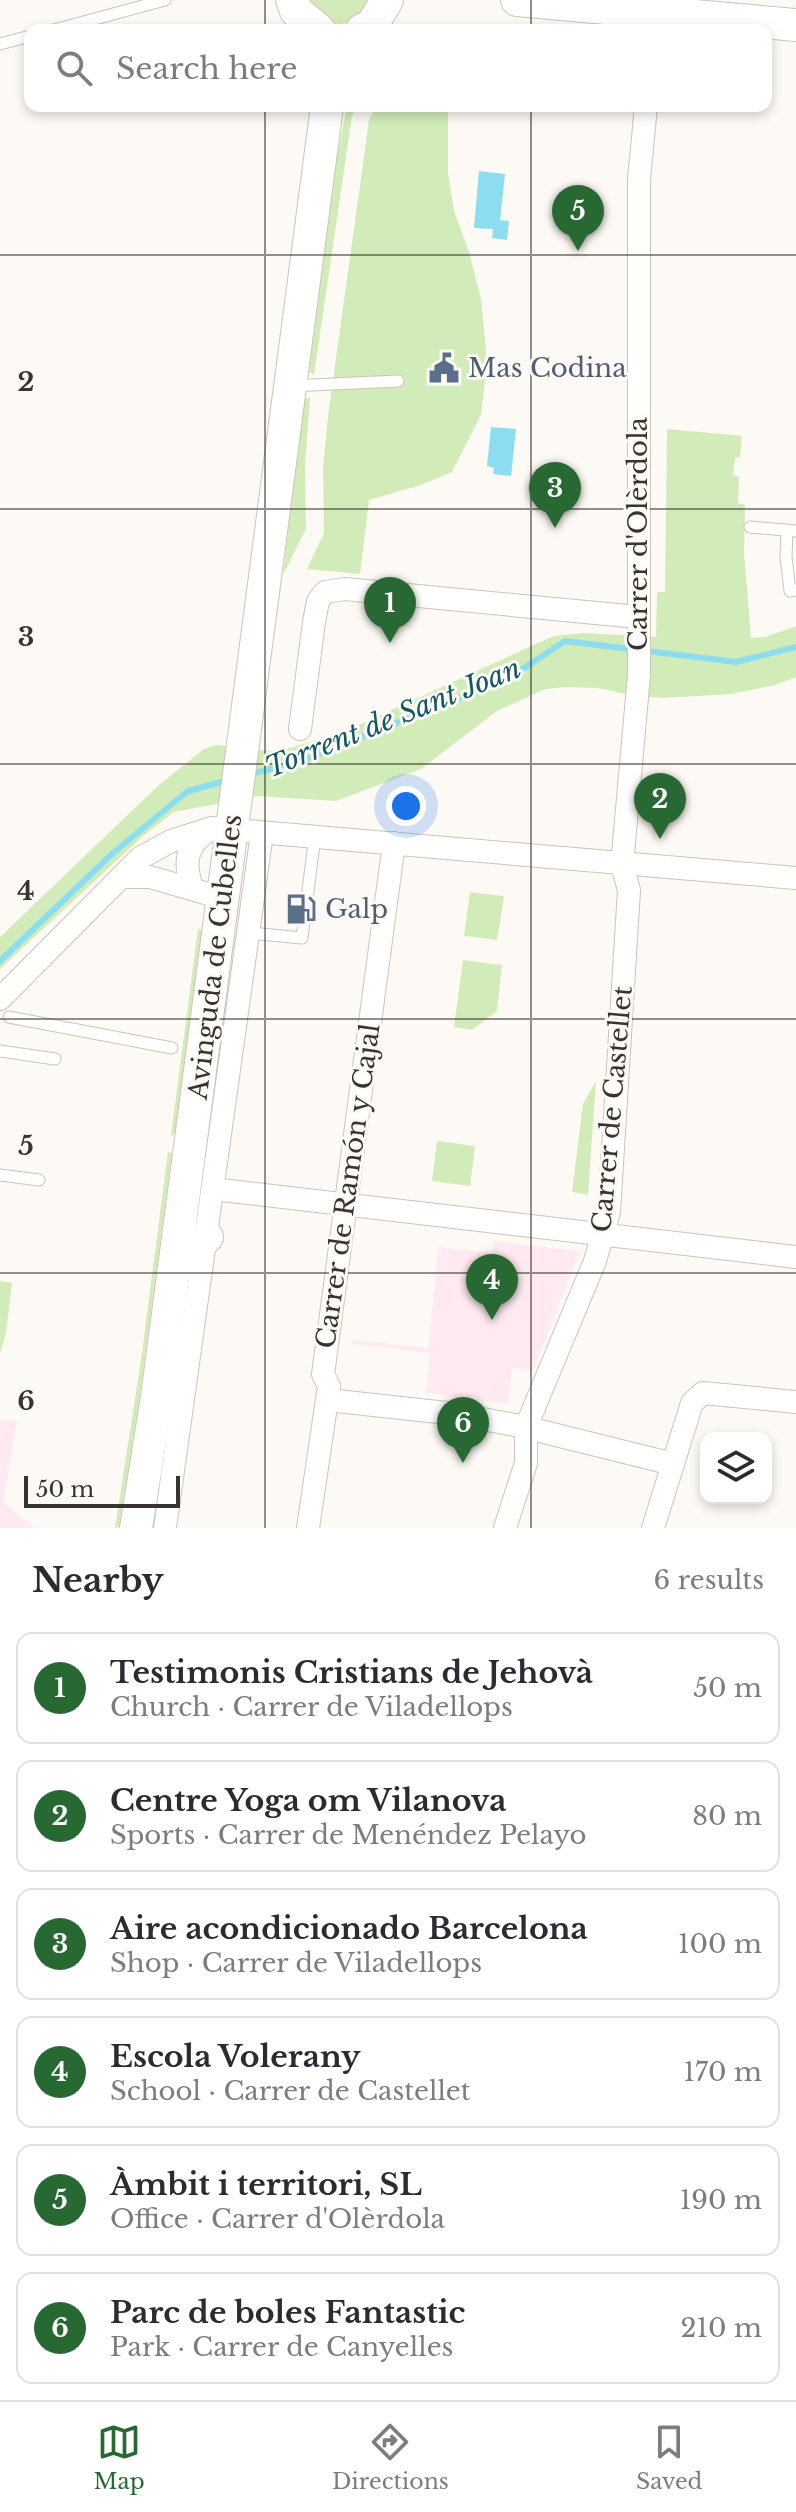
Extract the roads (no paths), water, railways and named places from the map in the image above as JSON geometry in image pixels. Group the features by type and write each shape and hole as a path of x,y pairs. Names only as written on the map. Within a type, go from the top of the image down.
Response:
{"street":[{"path":"292,0 296,11 312,24"},
{"path":"519,0 796,25"},
{"path":"373,24 393,2"},
{"name":"Avinguda de Cubelles","path":"136,1528 222,898 235,825 241,749 326,112"},
{"name":"Carrer d'Olèrdola","path":"622,865 637,695 639,180 645,112"},
{"path":"300,729 316,611 318,601 325,592 345,589 638,626"},
{"path":"5,1008 140,858 171,841 235,825 315,836 796,878"},
{"path":"192,888 186,867 189,849 195,840 235,825"},
{"name":"Avinguda de Cubelles","path":"165,1528 250,933 235,825"},
{"name":"Carrer de Ramón y Cajal","path":"308,1528 329,1386 323,1374 394,843"},
{"name":"Carrer de Castellet","path":"505,1528 526,1463 526,1427 604,1235 609,1212 629,890 622,865"},
{"path":"122,877 150,877 222,898"},
{"path":"213,1189 796,1257"},
{"path":"174,1265 207,1237"},
{"path":"653,1528 692,1403 703,1393 796,1402"},
{"path":"337,1401 456,1414 526,1427 673,1464"}],"lane":[{"path":"76,24 165,0"},
{"path":"0,44 24,38"},
{"path":"291,386 398,381"},
{"path":"750,527 792,530 786,557 790,591 796,590"},
{"path":"250,933 302,938 315,836"},
{"path":"5,1008 172,1048"},
{"path":"0,1051 55,1059"},
{"path":"0,1175 39,1180"}],"water":[{"path":"479,171 505,174 500,220 509,221 507,240 492,238 493,229 474,228"},
{"path":"491,427 516,429 511,476 493,474 494,468 487,466"}],"waterway":[{"name":"Torrent de Sant Joan","path":"247,775 299,762 509,678 565,641 736,662 796,647"},
{"name":"Torrent de Sant Joan","path":"0,961 113,853 188,791 229,780"}],"place":[{"name":"Àmbit i territori, SL","path":"578,251"},
{"name":"Mas Codina","path":"444,368"},
{"name":"Aire acondicionado Barcelona","path":"555,528"},
{"name":"Testimonis Cristians de Jehovà","path":"390,643"},
{"name":"Centre Yoga om Vilanova","path":"660,839"},
{"name":"Galp","path":"301,909"},
{"name":"Escola Volerany","path":"492,1320"},
{"name":"Parc de boles Fantastic","path":"463,1463"}]}
